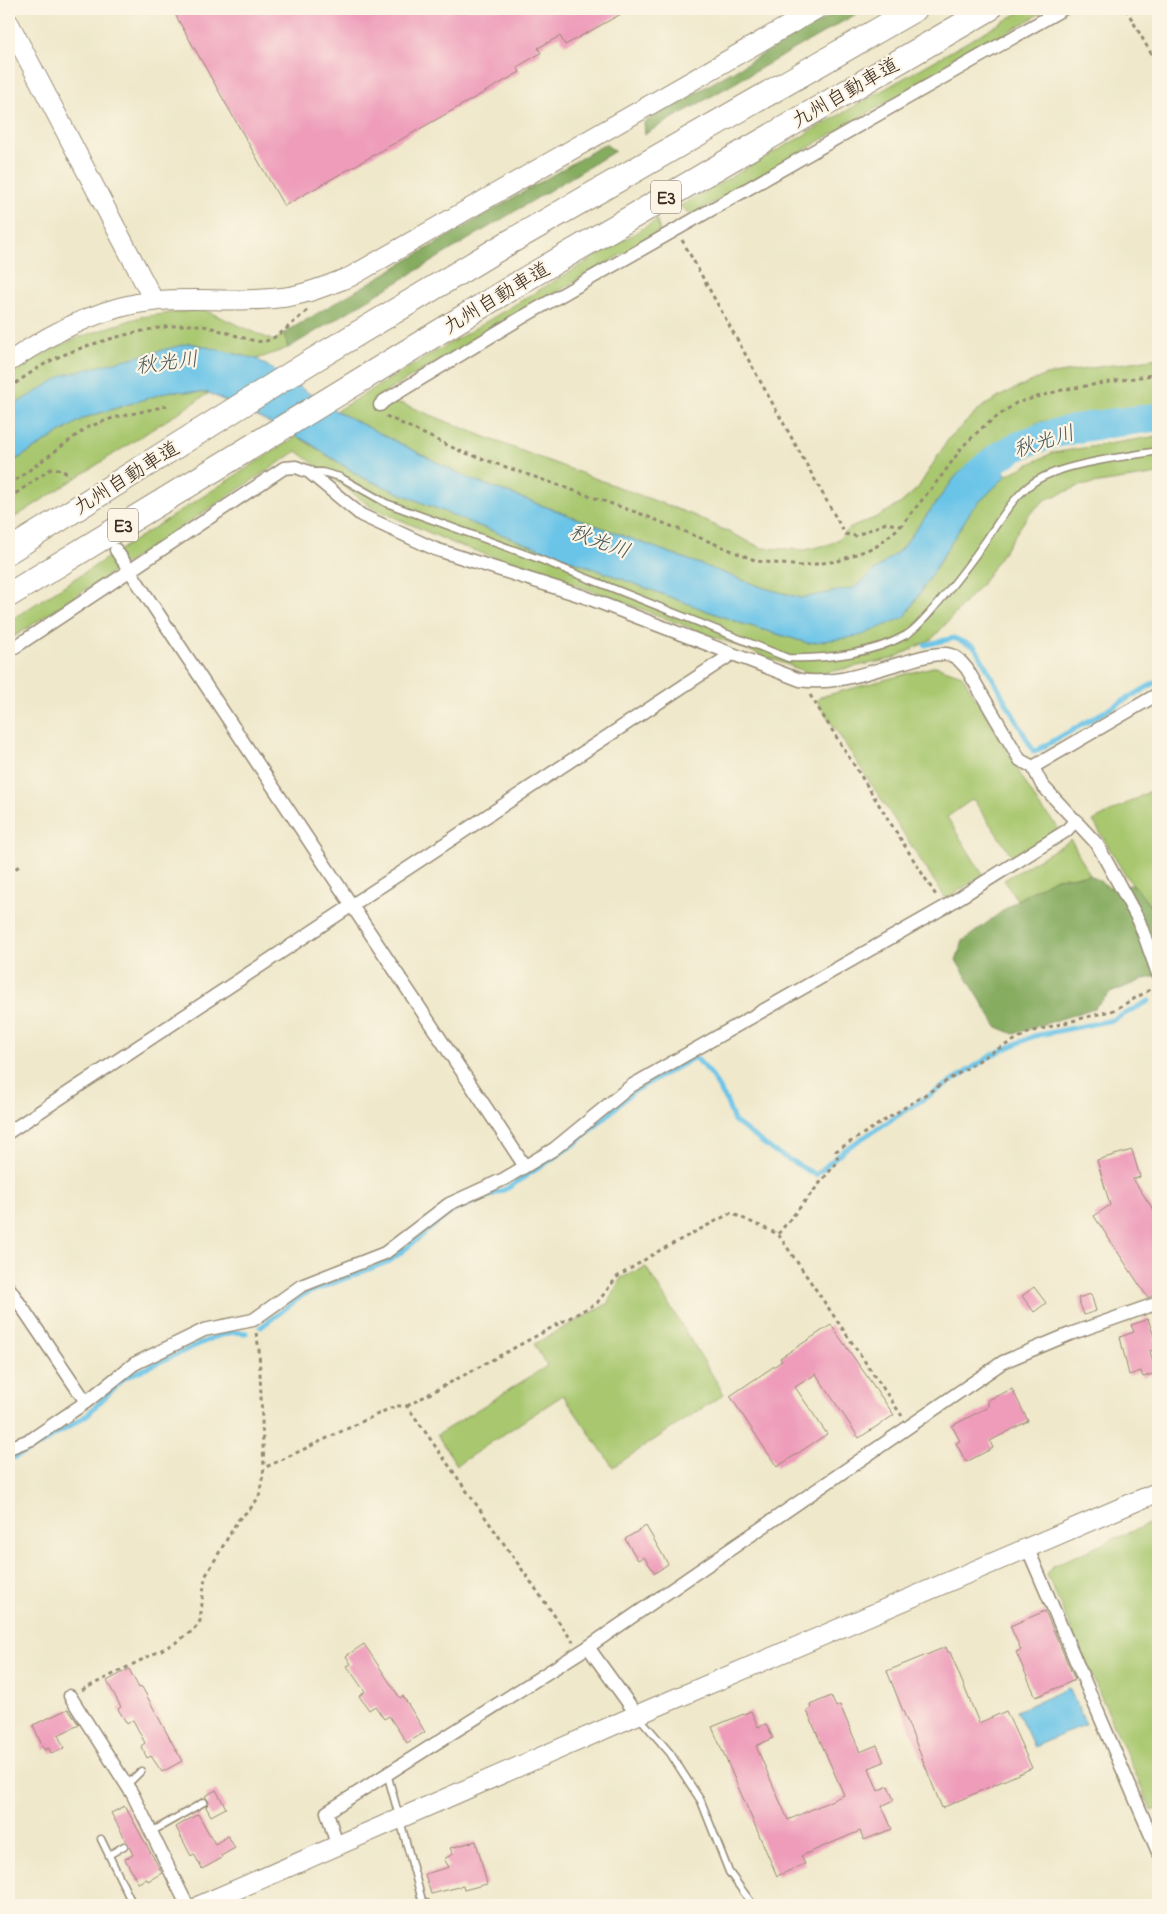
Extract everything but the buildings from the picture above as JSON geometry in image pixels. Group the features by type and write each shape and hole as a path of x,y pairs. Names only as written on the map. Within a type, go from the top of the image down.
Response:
{"highway":[{"name":"九州自動車道","path":"9,551 307,364 508,243 915,9"},
{"name":"九州自動車道","path":"9,596 529,277 989,9"}],"street":[{"path":"9,362 42,339 108,310 154,301 277,298 316,290 350,277 817,9"},
{"path":"380,405 442,364 1063,9"},
{"path":"9,23 154,301"},
{"path":"9,651 284,468 296,467 309,472 361,515 435,548 585,597 800,680 812,682 842,680 921,658 946,654 956,657 967,669 1020,760 1033,767 1042,785 1097,844 1114,871 1139,920 1158,974"},
{"path":"116,550 524,1165"},
{"path":"9,1132 732,654"},
{"path":"1033,767 1158,694"},
{"path":"9,1448 32,1439 86,1402 134,1364 204,1330 253,1320 301,1286 384,1253 449,1204 504,1179 524,1165 554,1149 631,1086 943,908 1066,831 1076,820"},
{"path":"9,1288 86,1402"},
{"path":"337,1845 327,1812 584,1649 1003,1362 1070,1334 1158,1303"},
{"path":"201,1905 637,1714 1158,1492"},
{"path":"1027,1547 1158,1852"},
{"path":"584,1649 637,1714"},
{"path":"70,1696 95,1727 126,1786 133,1795 187,1905"}],"lane":[{"path":"309,472 322,472 340,477 386,503 539,559 788,658 816,659 864,650 907,635 973,559 1012,504 1035,482 1054,473 1095,462 1158,451"},
{"path":"637,1714 670,1753 701,1801 729,1872 753,1905"},
{"path":"126,1786 141,1771"},
{"path":"387,1773 422,1900 429,1905"},
{"path":"151,1832 204,1802"},
{"path":"101,1839 133,1905"},
{"path":"109,1855 124,1846"}],"path":[{"path":"1126,9 1158,66"},
{"path":"676,229 845,534 855,536 886,523 901,526"},
{"path":"9,388 54,359 92,345 173,326 198,325 224,330 254,341 265,342 315,307"},
{"path":"380,405 381,412 389,418 460,451 641,514 756,561 800,566 838,561 877,546 901,526 963,446 983,427 1016,403 1062,390 1158,374"},
{"path":"9,485 88,427 113,418 171,405"},
{"path":"9,498 51,469 61,468 70,476"},
{"path":"800,680 943,908"},
{"path":"9,873 22,864"},
{"path":"778,1234 838,1161 836,1151 994,1051 1030,1032 1114,1010 1158,986"},
{"path":"264,1468 395,1406 407,1406 597,1303 617,1277 657,1252 730,1213 778,1234 909,1426"},
{"path":"70,1696 175,1643 194,1630 200,1621 205,1577 234,1525 259,1497 264,1468 259,1349 253,1320"},
{"path":"407,1406 584,1649"}],"green space":[{"path":"842,9 865,9 645,134 644,122"},
{"path":"1025,9 1048,9 692,215 680,206"},
{"path":"605,144 615,151 288,348 284,333"},
{"path":"657,220 660,232 372,400 403,404 498,442 693,515 762,548 805,550 830,544 840,538 850,528 877,517 901,503 918,488 949,438 982,407 1006,393 1046,375 1158,358 1158,404 1039,422 985,449 956,476 902,548 854,588 801,598 764,588 468,478 336,411"},
{"path":"202,309 274,341 284,333 288,348 257,359 190,343 9,408 9,372 74,339 140,317"},
{"path":"171,391 209,393 9,521 9,464 84,418"},
{"path":"297,436 361,477 471,523 740,623 808,643 905,617 972,509 1007,475 1052,453 1158,436 1158,474 1079,486 1045,500 1029,514 981,585 932,639 892,659 814,675 599,593 455,544 371,507 297,451 9,640 9,621"},
{"path":"936,666 962,675 1038,804 1059,828 1013,858 973,799 947,817 983,875 946,899 817,701 820,697"},
{"path":"1158,787 1158,911 1148,904 1130,882 1093,821"},
{"path":"1071,840 1090,875 1056,878 1017,900 1004,880"},
{"path":"1090,875 1109,887 1134,885 1150,906 1158,911 1158,976 1144,979 1110,993 1094,1008 1014,1034 997,1027 956,960 963,941 1017,900 1056,878"},
{"path":"646,1267 724,1394 613,1467 563,1395 457,1465 437,1435 547,1366 534,1344 607,1304 621,1278"},
{"path":"1158,1520 1158,1809 1152,1811 1047,1575 1052,1566"}],"water":[{"path":"190,343 257,359 336,411 468,478 764,588 801,598 854,588 902,548 956,476 985,449 1007,475 972,509 905,617 860,636 808,643 740,623 471,523 361,477 308,442 209,393 171,391 84,418 9,464 9,408 64,375"},
{"path":"1069,1688 1086,1724 1034,1747 1017,1711"}],"waterway":[{"name":"秋光川","path":"967,487 985,467 1005,453 1029,442 1080,428 1158,417"},
{"path":"925,645 954,638 975,647 1034,752 1158,681"},
{"path":"261,1327 303,1295 390,1261 453,1211 508,1188 579,1141 634,1091 695,1057 710,1073 726,1100 734,1121 772,1150 816,1175 844,1150 994,1054 1034,1036 1113,1020 1149,1001"},
{"path":"9,1460 40,1445 87,1415 124,1378 215,1337 233,1332 246,1333"}]}
